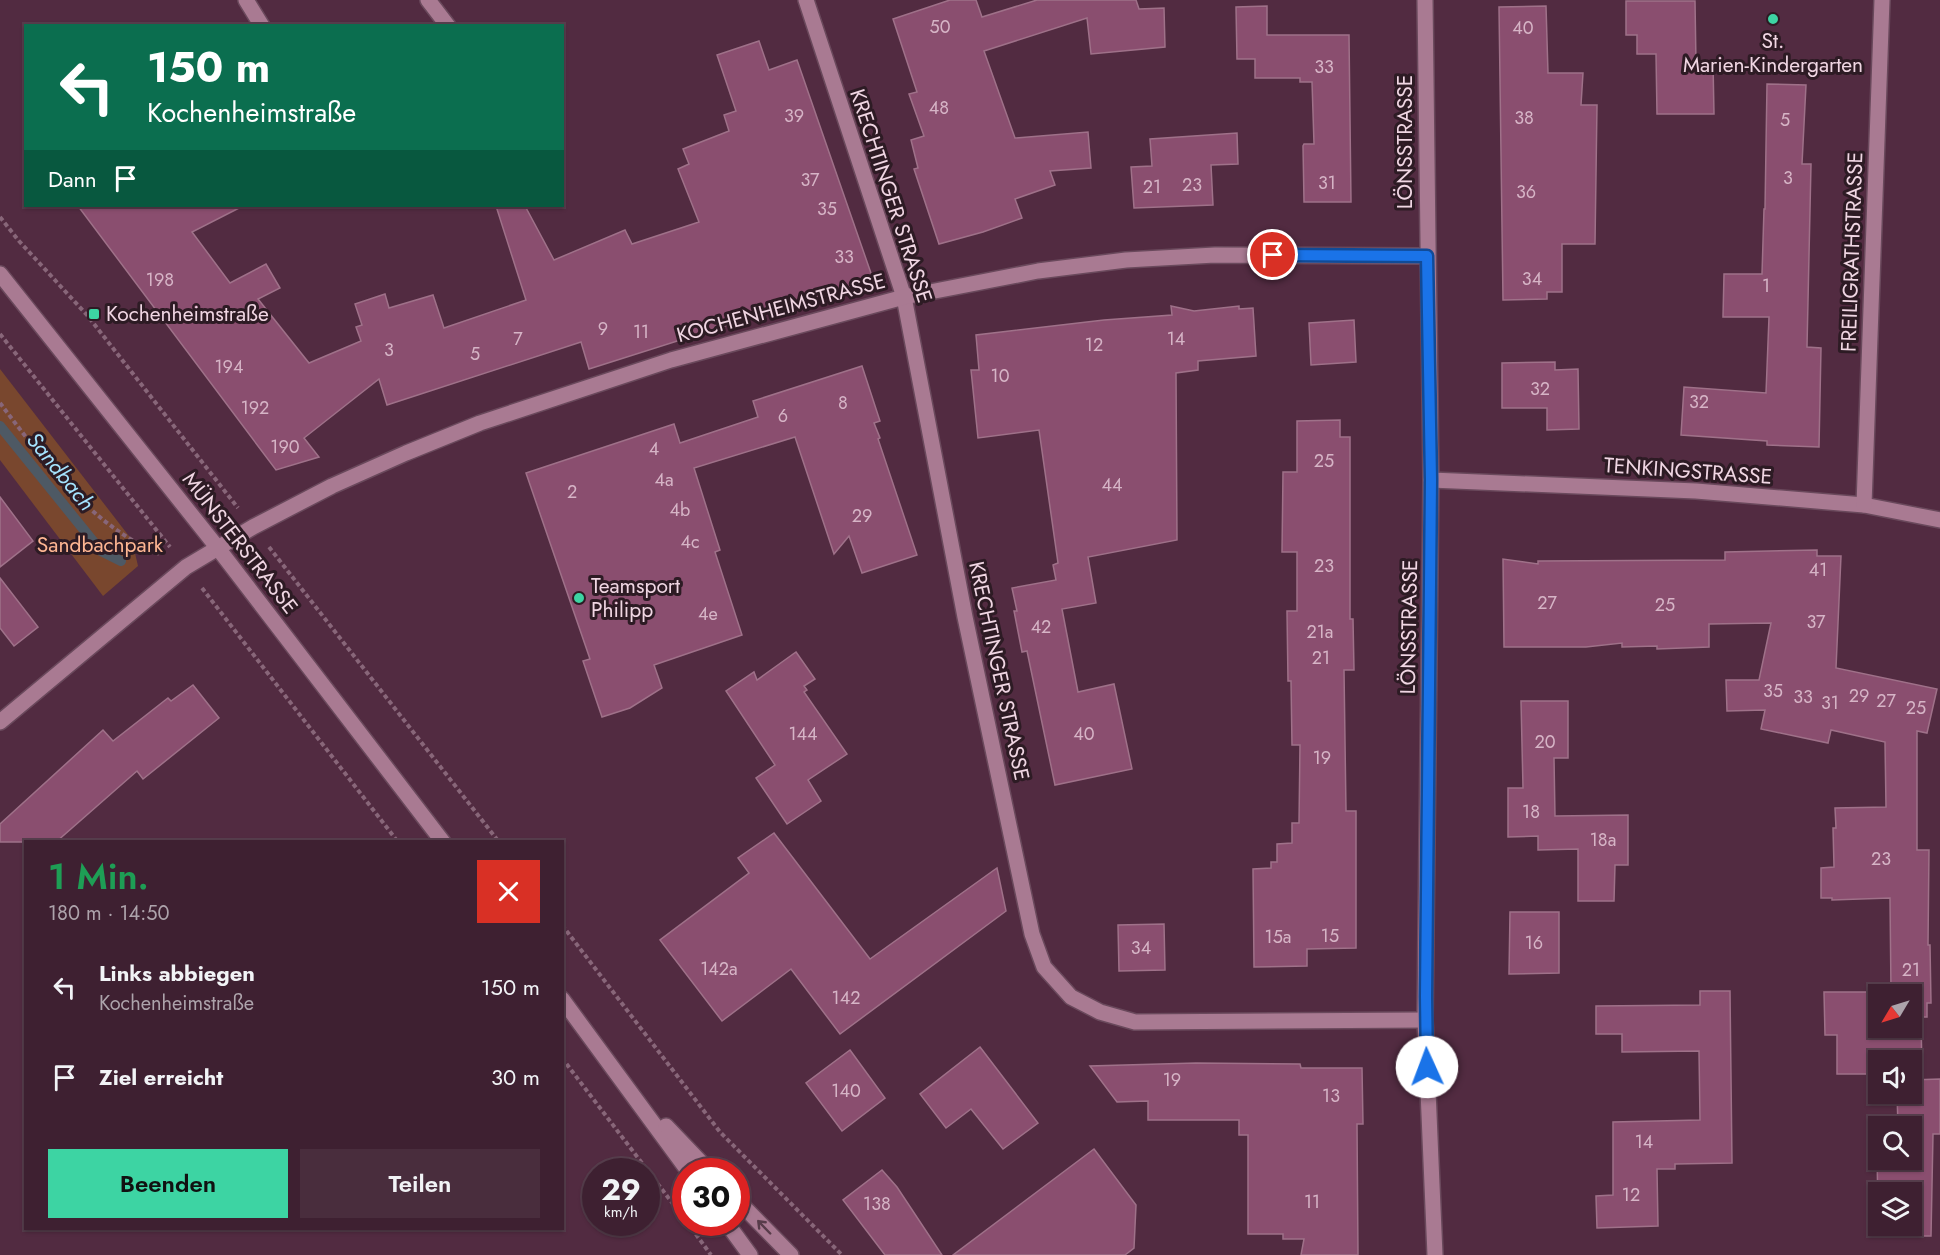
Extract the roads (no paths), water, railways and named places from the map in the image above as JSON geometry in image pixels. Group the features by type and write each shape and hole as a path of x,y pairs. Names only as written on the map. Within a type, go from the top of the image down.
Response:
{"street":[{"path":"246,0 261,24"},
{"path":"428,0 446,24"},
{"name":"KRECHTINGER STRASSE","path":"806,0 904,297 965,617 1032,934 1044,967 1071,997 1100,1012 1135,1022 1425,1020"},
{"name":"LÖNSSTRASSE","path":"1425,0 1431,480 1425,1020 1435,1255"},
{"name":"FREILIGRATHSTRASSE","path":"1863,505 1882,0"},
{"name":"KOCHENHEIMSTRASSE","path":"3,712 186,567 217,547 332,486 480,423 671,360 904,297 1038,271 1126,260 1215,255 1427,256"},
{"name":"MÜNSTERSTRASSE","path":"0,274 217,547 441,840"},
{"name":"TENKINGSTRASSE","path":"1431,480 1696,491 1863,505 1940,520"},
{"path":"564,1002 679,1158"},
{"path":"630,1089 697,1158"},
{"path":"750,1213 791,1255"},
{"path":"736,1236 750,1255"}],"waterway":[{"name":"Sandbach","path":"0,426 101,551 121,561"}],"place":[{"name":"St. Marien-Kindergarten","path":"1773,19"},
{"name":"Kochenheimstraße","path":"94,314"},
{"name":"Teamsport Philipp","path":"579,598"}],"park label":[{"name":"Sandbachpark","path":"100,545"}]}
